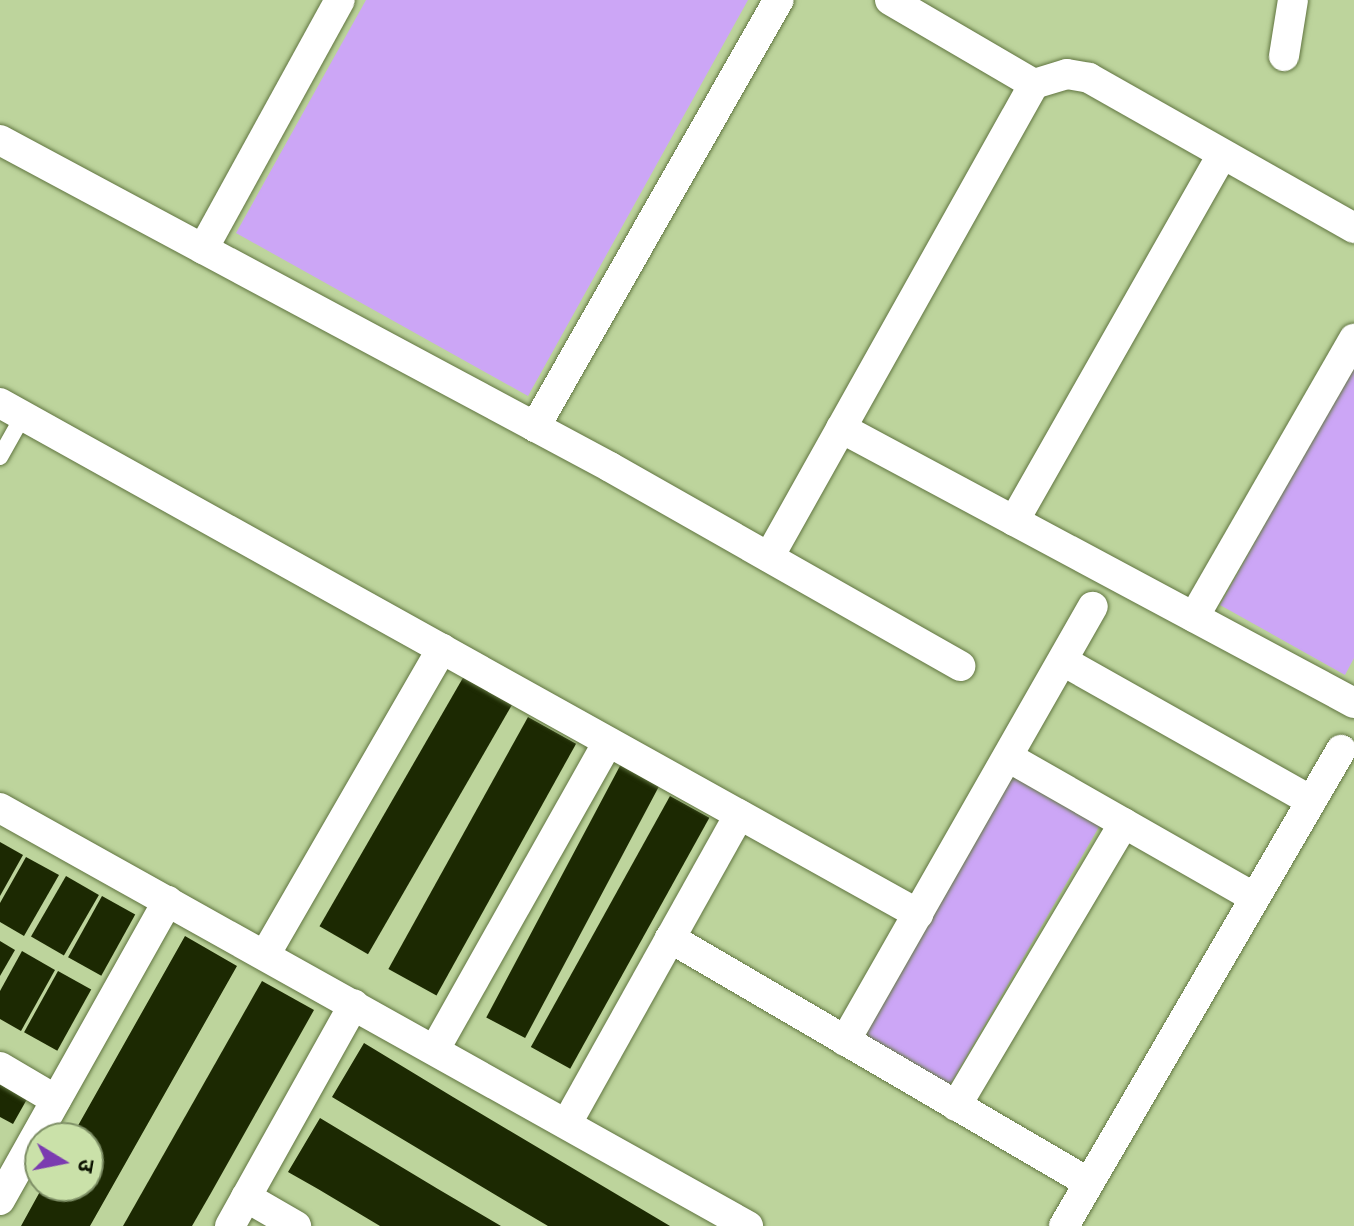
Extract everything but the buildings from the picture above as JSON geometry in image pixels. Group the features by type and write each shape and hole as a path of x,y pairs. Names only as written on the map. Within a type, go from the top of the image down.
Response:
{"street":[{"path":"203,249 340,0"},
{"path":"535,427 779,0"},
{"path":"890,0 1034,84"},
{"path":"1284,56 1293,0"},
{"path":"769,557 1034,84 1067,74 1089,78 1221,157 1354,228"},
{"path":"0,140 535,427 960,666"},
{"path":"1014,521 1221,157"},
{"path":"1194,617 1354,339"},
{"path":"12,410 918,914"},
{"path":"841,428 1353,699"},
{"path":"845,1041 1093,607"},
{"path":"265,955 442,649"},
{"path":"1063,661 1311,801"},
{"path":"435,1049 608,742"},
{"path":"1064,1226 1341,750"},
{"path":"1008,757 1255,898"},
{"path":"0,808 748,1226"},
{"path":"567,1123 739,815"},
{"path":"956,1106 1124,823"},
{"path":"0,1200 168,901"},
{"path":"670,938 1089,1183"},
{"path":"230,1226 354,1004"},
{"path":"0,1067 56,1100"},
{"path":"246,1197 296,1226"}],"lane":[{"path":"0,457 12,410"}],"shaded area":[{"path":"366,0 748,0 528,396 236,233"},
{"path":"1354,364 1354,658 1345,675 1220,605"},
{"path":"1010,773 1100,825 950,1086 860,1034"}]}
